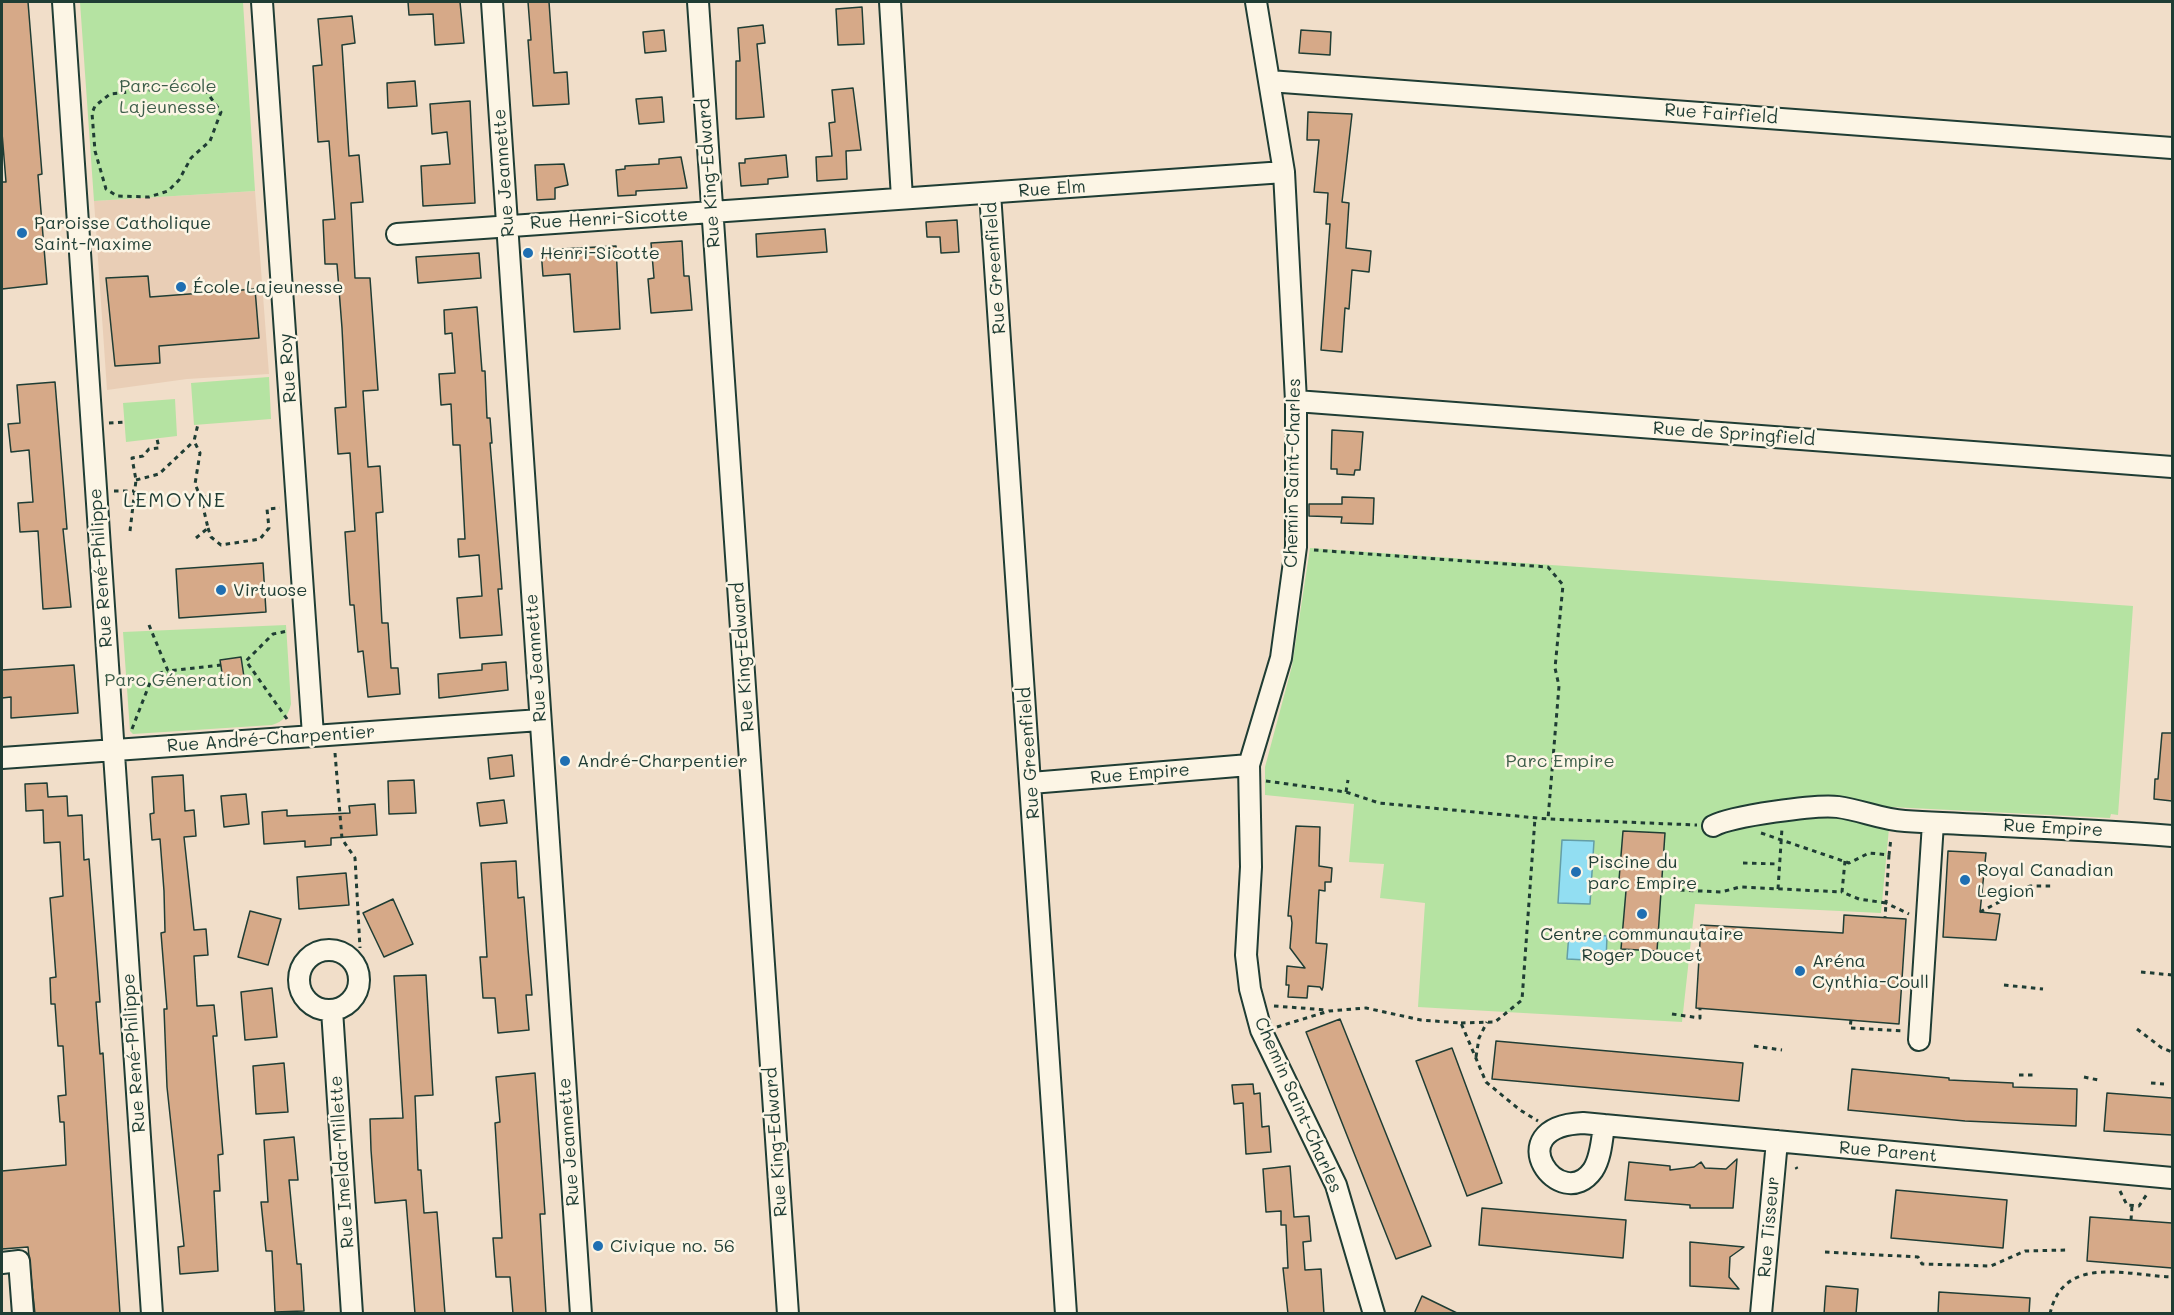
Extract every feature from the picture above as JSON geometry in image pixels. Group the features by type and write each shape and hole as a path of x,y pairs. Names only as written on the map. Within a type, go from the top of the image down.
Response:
{"street":[{"name":"Rue René-Philippe","path":"63,2 152,1314"},
{"name":"Rue Roy","path":"262,2 313,735"},
{"name":"Rue Jeannette","path":"492,2 581,1314"},
{"name":"Rue King-Edward","path":"698,2 788,1314"},
{"path":"890,2 902,198"},
{"name":"Chemin Saint-Charles","path":"1256,2 1284,172 1296,401 1296,547 1281,658 1249,765 1251,867 1246,955 1250,989 1261,1030 1336,1185 1374,1314"},
{"name":"Rue Fairfield","path":"1269,81 2172,148"},
{"name":"Rue Elm","path":"712,213 1284,172"},
{"name":"Rue Greenfield","path":"990,193 1066,1314"},
{"name":"Rue Henri-Sicotte","path":"397,234 712,213"},
{"name":"Rue de Springfield","path":"1296,401 2172,467"},
{"name":"Rue André-Charpentier","path":"2,758 540,720"},
{"name":"Rue Empire","path":"1031,783 1249,765"},
{"name":"Rue Empire","path":"1720,823 1783,812 1837,806 1892,820 2020,825 2172,836"},
{"path":"1919,1036 1933,823"},
{"name":"Rue Imelda-Millette","path":"332,1010 352,1314"},
{"name":"Rue Parent","path":"1553,1129 1563,1124 1605,1125 2172,1178"},
{"path":"1553,1129 1539,1144 1540,1158 1552,1178 1562,1183 1573,1183 1585,1178 1594,1169 1605,1125"},
{"name":"Rue Tisseur","path":"1761,1314 1777,1141"},
{"path":"2,1263 19,1261 23,1314"}],"path":[{"path":"197,85 206,91 221,112 210,141 191,158 179,180 168,191 149,197 117,196 106,189 95,151 92,113 100,101 110,94 132,90 197,85"},
{"path":"106,423 125,422"},
{"path":"136,480 159,474 194,441 198,424"},
{"path":"130,531 136,480 132,458 143,456 149,449 159,448 158,439"},
{"path":"194,441 200,453 195,484 211,537 221,545 260,539 269,528 267,509 280,508"},
{"path":"111,490 134,491"},
{"path":"201,498 212,495"},
{"path":"196,538 208,528"},
{"path":"1307,550 1548,567 1563,585 1555,668 1559,686 1548,819"},
{"path":"149,625 168,671"},
{"path":"287,719 244,662 273,634 288,631"},
{"path":"129,735 151,680 156,674 221,665"},
{"path":"334,751 342,839 355,858 360,948"},
{"path":"1346,792 1348,780"},
{"path":"1263,781 1346,792 1379,803 1535,818 1720,823 1782,840 1849,863 1869,853 1889,855"},
{"path":"1778,889 1783,812"},
{"path":"1267,1006 1329,1011 1366,1008 1421,1020 1461,1023 1495,1022 1522,1000 1535,818"},
{"path":"1885,918 1892,820"},
{"path":"1842,892 1845,861"},
{"path":"1743,863 1779,864"},
{"path":"1980,912 2030,886 2052,886"},
{"path":"1680,890 1721,892 1740,887 1842,892 1859,899 1886,903 1927,922"},
{"path":"2141,972 2172,975"},
{"path":"2004,985 2043,989"},
{"path":"1672,1014 1700,1018 1700,1009"},
{"path":"1274,1029 1329,1011"},
{"path":"1851,1020 1850,1028 1919,1036"},
{"path":"1475,1058 1479,1038 1487,1022"},
{"path":"1461,1023 1486,1082 1499,1094 1553,1129"},
{"path":"2137,1029 2162,1048 2172,1052"},
{"path":"1754,1046 1782,1050"},
{"path":"2019,1075 2035,1075"},
{"path":"2084,1077 2098,1080"},
{"path":"2151,1083 2164,1084"},
{"path":"2120,1190 2127,1205 2132,1206 2139,1206 2148,1192"},
{"path":"2132,1206 2132,1220"},
{"path":"1825,1252 1918,1257 1922,1264 1991,1266 2025,1251 2067,1250"},
{"path":"2050,1314 2054,1297 2079,1275 2101,1270 2172,1277"}],"shaded area":[{"name":"École Lajeunesse","path":"255,191 269,374 187,379 107,390 94,201"}],"green space":[{"name":"Parc-école Lajeunesse","path":"80,2 243,2 255,191 94,201"},
{"path":"269,377 271,419 194,425 191,383"},
{"path":"175,399 177,436 126,442 123,403"},
{"name":"Parc Empire","path":"1310,548 2133,606 2118,815 2111,814 2110,818 1891,807 1881,913 1695,904 1682,1022 1418,1007 1425,903 1380,898 1384,864 1349,862 1354,804 1265,795 1265,767 1292,666"},
{"name":"Parc Géneration","path":"286,625 291,704 287,715 280,722 272,725 133,734 130,731 123,632"}],"water":[{"name":"Piscine du parc Empire","path":"1562,840 1594,841 1590,904 1558,903"},
{"path":"1569,933 1607,936 1606,961 1567,959"}],"building":[{"path":"2,2 28,2 42,174 38,175 47,284 2,289 2,182 6,182 2,133"},
{"path":"408,2 460,2 464,43 435,45 433,14 409,15"},
{"path":"528,2 549,2 554,73 567,72 569,104 533,106 528,40 531,40"},
{"path":"862,7 864,44 838,45 836,9"},
{"path":"352,16 355,43 342,45 349,156 359,155 363,202 351,203 355,278 370,278 378,390 363,391 368,467 380,466 383,512 376,513 382,623 388,623 391,668 398,668 400,694 368,697 363,651 358,652 354,605 350,605 345,532 355,531 350,453 338,454 335,408 346,407 342,328 337,264 325,264 323,220 335,219 329,141 318,142 313,66 322,65 318,19"},
{"path":"763,25 765,43 757,44 764,117 736,119 736,61 740,61 738,28"},
{"path":"664,30 666,51 645,53 643,32"},
{"path":"1301,30 1331,32 1330,55 1299,53"},
{"path":"415,81 417,106 388,108 387,83"},
{"path":"853,88 861,150 846,151 847,179 817,181 816,157 832,156 829,123 835,122 832,90"},
{"path":"662,97 664,122 639,124 636,99"},
{"path":"470,101 475,203 423,206 421,166 450,164 447,132 432,134 430,104"},
{"path":"1308,112 1352,114 1342,202 1349,203 1346,248 1371,251 1369,272 1352,270 1349,309 1345,308 1342,352 1321,350 1330,224 1326,224 1328,193 1314,192 1319,140 1307,140"},
{"path":"786,155 788,177 768,179 768,184 741,186 739,163 745,163 745,159"},
{"path":"681,157 687,188 636,191 636,195 618,196 616,170 625,169 625,166 659,164 659,159"},
{"path":"564,164 568,185 555,188 555,199 537,200 535,165"},
{"path":"957,220 959,252 941,253 940,237 927,237 926,222"},
{"path":"825,229 827,252 757,257 756,234"},
{"path":"682,241 684,276 689,276 692,310 651,313 648,279 654,278 651,243"},
{"path":"616,246 620,329 574,332 570,274 543,276 541,250"},
{"path":"479,253 481,278 418,283 416,257"},
{"path":"148,276 150,297 255,289 259,338 159,346 160,363 115,366 106,278"},
{"path":"477,307 482,371 485,371 487,418 490,418 492,443 490,443 502,589 498,589 502,635 460,638 457,598 482,596 479,555 459,557 458,539 465,539 460,445 453,445 451,404 441,405 439,374 455,373 452,333 445,334 444,310"},
{"path":"55,382 67,529 63,529 71,607 43,609 38,531 20,532 18,503 33,502 29,450 11,452 8,424 20,423 17,385"},
{"path":"1332,430 1363,432 1360,470 1355,470 1354,475 1337,474 1337,469 1331,469"},
{"path":"1342,497 1374,498 1373,524 1341,523 1342,517 1309,516 1309,504 1342,504"},
{"name":"Virtuose","path":"263,563 266,612 179,618 176,569"},
{"path":"241,657 244,677 223,679 220,660"},
{"path":"506,662 508,690 439,698 438,674 482,670 482,664"},
{"path":"74,665 78,713 11,718 11,697 2,698 2,670"},
{"path":"2162,733 2172,733 2172,801 2154,799"},
{"path":"512,755 514,776 490,779 488,758"},
{"path":"183,775 185,811 194,810 196,836 184,837 194,930 206,929 208,955 194,956 197,1006 214,1005 217,1036 213,1036 223,1154 218,1155 220,1191 214,1191 218,1271 180,1274 178,1247 184,1246 167,1087 164,1009 167,1009 161,933 165,932 164,891 160,839 152,840 150,814 154,813 152,777"},
{"path":"414,780 416,813 389,814 388,781"},
{"path":"47,783 48,797 67,796 68,816 82,815 84,860 89,859 100,1002 96,1002 100,1054 103,1053 120,1314 35,1314 28,1247 2,1249 2,1171 66,1165 64,1122 60,1122 58,1096 66,1095 63,1046 58,1046 55,1004 51,1004 50,978 56,977 50,898 63,896 60,842 44,843 43,810 26,811 25,784"},
{"path":"246,794 249,824 224,827 221,796"},
{"path":"504,800 507,823 480,826 477,803"},
{"path":"375,804 377,835 331,838 331,845 305,847 305,841 264,844 262,812 287,810 287,816 350,813 349,806"},
{"path":"1296,826 1320,827 1319,866 1332,868 1331,882 1325,882 1325,891 1319,890 1316,943 1327,944 1323,987 1322,990 1320,987 1308,986 1307,998 1288,997 1289,985 1286,985 1287,966 1305,968 1290,948 1292,923 1291,916 1288,916"},
{"name":"Centre communautaire Roger Doucet","path":"1623,831 1665,833 1657,951 1621,949 1627,879 1619,880"},
{"name":"Royal Canadian Legion","path":"1948,851 1986,853 1980,912 2000,914 1996,940 1943,937"},
{"path":"516,861 518,898 524,897 532,995 526,995 529,1030 498,1033 495,998 483,998 480,957 487,957 481,863"},
{"path":"346,873 349,905 299,909 297,877"},
{"path":"393,899 413,944 384,957 363,913"},
{"path":"250,911 281,919 268,965 238,957"},
{"name":"Aréna Cynthia-Coull","path":"1844,915 1906,919 1899,1024 1696,1008 1701,925 1843,933"},
{"path":"426,975 433,1095 415,1096 418,1170 421,1170 424,1213 437,1212 445,1314 415,1314 406,1200 375,1203 371,1150 370,1119 403,1118 394,976"},
{"path":"272,988 277,1037 245,1040 241,992"},
{"path":"1340,1019 1431,1246 1396,1259 1306,1032"},
{"path":"1496,1041 1743,1063 1739,1101 1492,1079"},
{"path":"1452,1048 1502,1183 1467,1196 1416,1061"},
{"path":"284,1063 288,1112 256,1114 253,1066"},
{"path":"1852,1069 1949,1078 1949,1080 2013,1083 2013,1087 2077,1089 2076,1126 1965,1121 1848,1110"},
{"path":"535,1073 545,1214 540,1214 546,1314 513,1314 510,1277 496,1277 493,1238 502,1238 495,1123 500,1122 496,1077"},
{"path":"1253,1084 1254,1094 1260,1093 1262,1127 1269,1126 1271,1152 1246,1154 1243,1103 1234,1104 1232,1085"},
{"path":"2107,1093 2172,1098 2172,1135 2104,1131"},
{"path":"294,1137 298,1180 289,1180 297,1264 301,1264 304,1311 275,1312 272,1251 266,1251 261,1202 268,1202 264,1140"},
{"path":"1737,1159 1733,1208 1690,1208 1690,1205 1625,1200 1629,1162 1670,1166 1670,1170 1694,1167 1701,1162 1705,1168 1726,1169"},
{"path":"1290,1166 1294,1217 1309,1216 1311,1241 1303,1242 1305,1270 1321,1269 1324,1314 1288,1314 1283,1268 1288,1268 1286,1225 1281,1225 1281,1211 1266,1212 1263,1169"},
{"path":"1896,1190 2007,1200 2003,1248 1891,1238"},
{"path":"1482,1208 1626,1220 1623,1258 1479,1245"},
{"path":"2090,1217 2172,1223 2172,1268 2087,1261"},
{"path":"1690,1242 1744,1247 1730,1257 1729,1277 1739,1289 1690,1286"},
{"path":"1826,1286 1858,1289 1856,1314 1824,1314"},
{"path":"1939,1292 2030,1298 2029,1314 1938,1314"},
{"path":"1422,1296 1459,1314 1414,1314"}],"place":[{"name":"Paroisse Catholique Saint-Maxime","path":"22,233"},
{"name":"Henri-Sicotte","path":"528,253"},
{"name":"École Lajeunesse","path":"181,287"},
{"name":"Virtuose","path":"221,590"},
{"name":"André-Charpentier","path":"565,761"},
{"name":"Piscine du parc Empire","path":"1576,872"},
{"name":"Royal Canadian Legion","path":"1965,880"},
{"name":"Centre communautaire Roger Doucet","path":"1642,914"},
{"name":"Aréna Cynthia-Coull","path":"1800,971"},
{"name":"Civique no. 56","path":"598,1246"}],"district":[{"name":"LEMOYNE","path":"175,501"}]}
